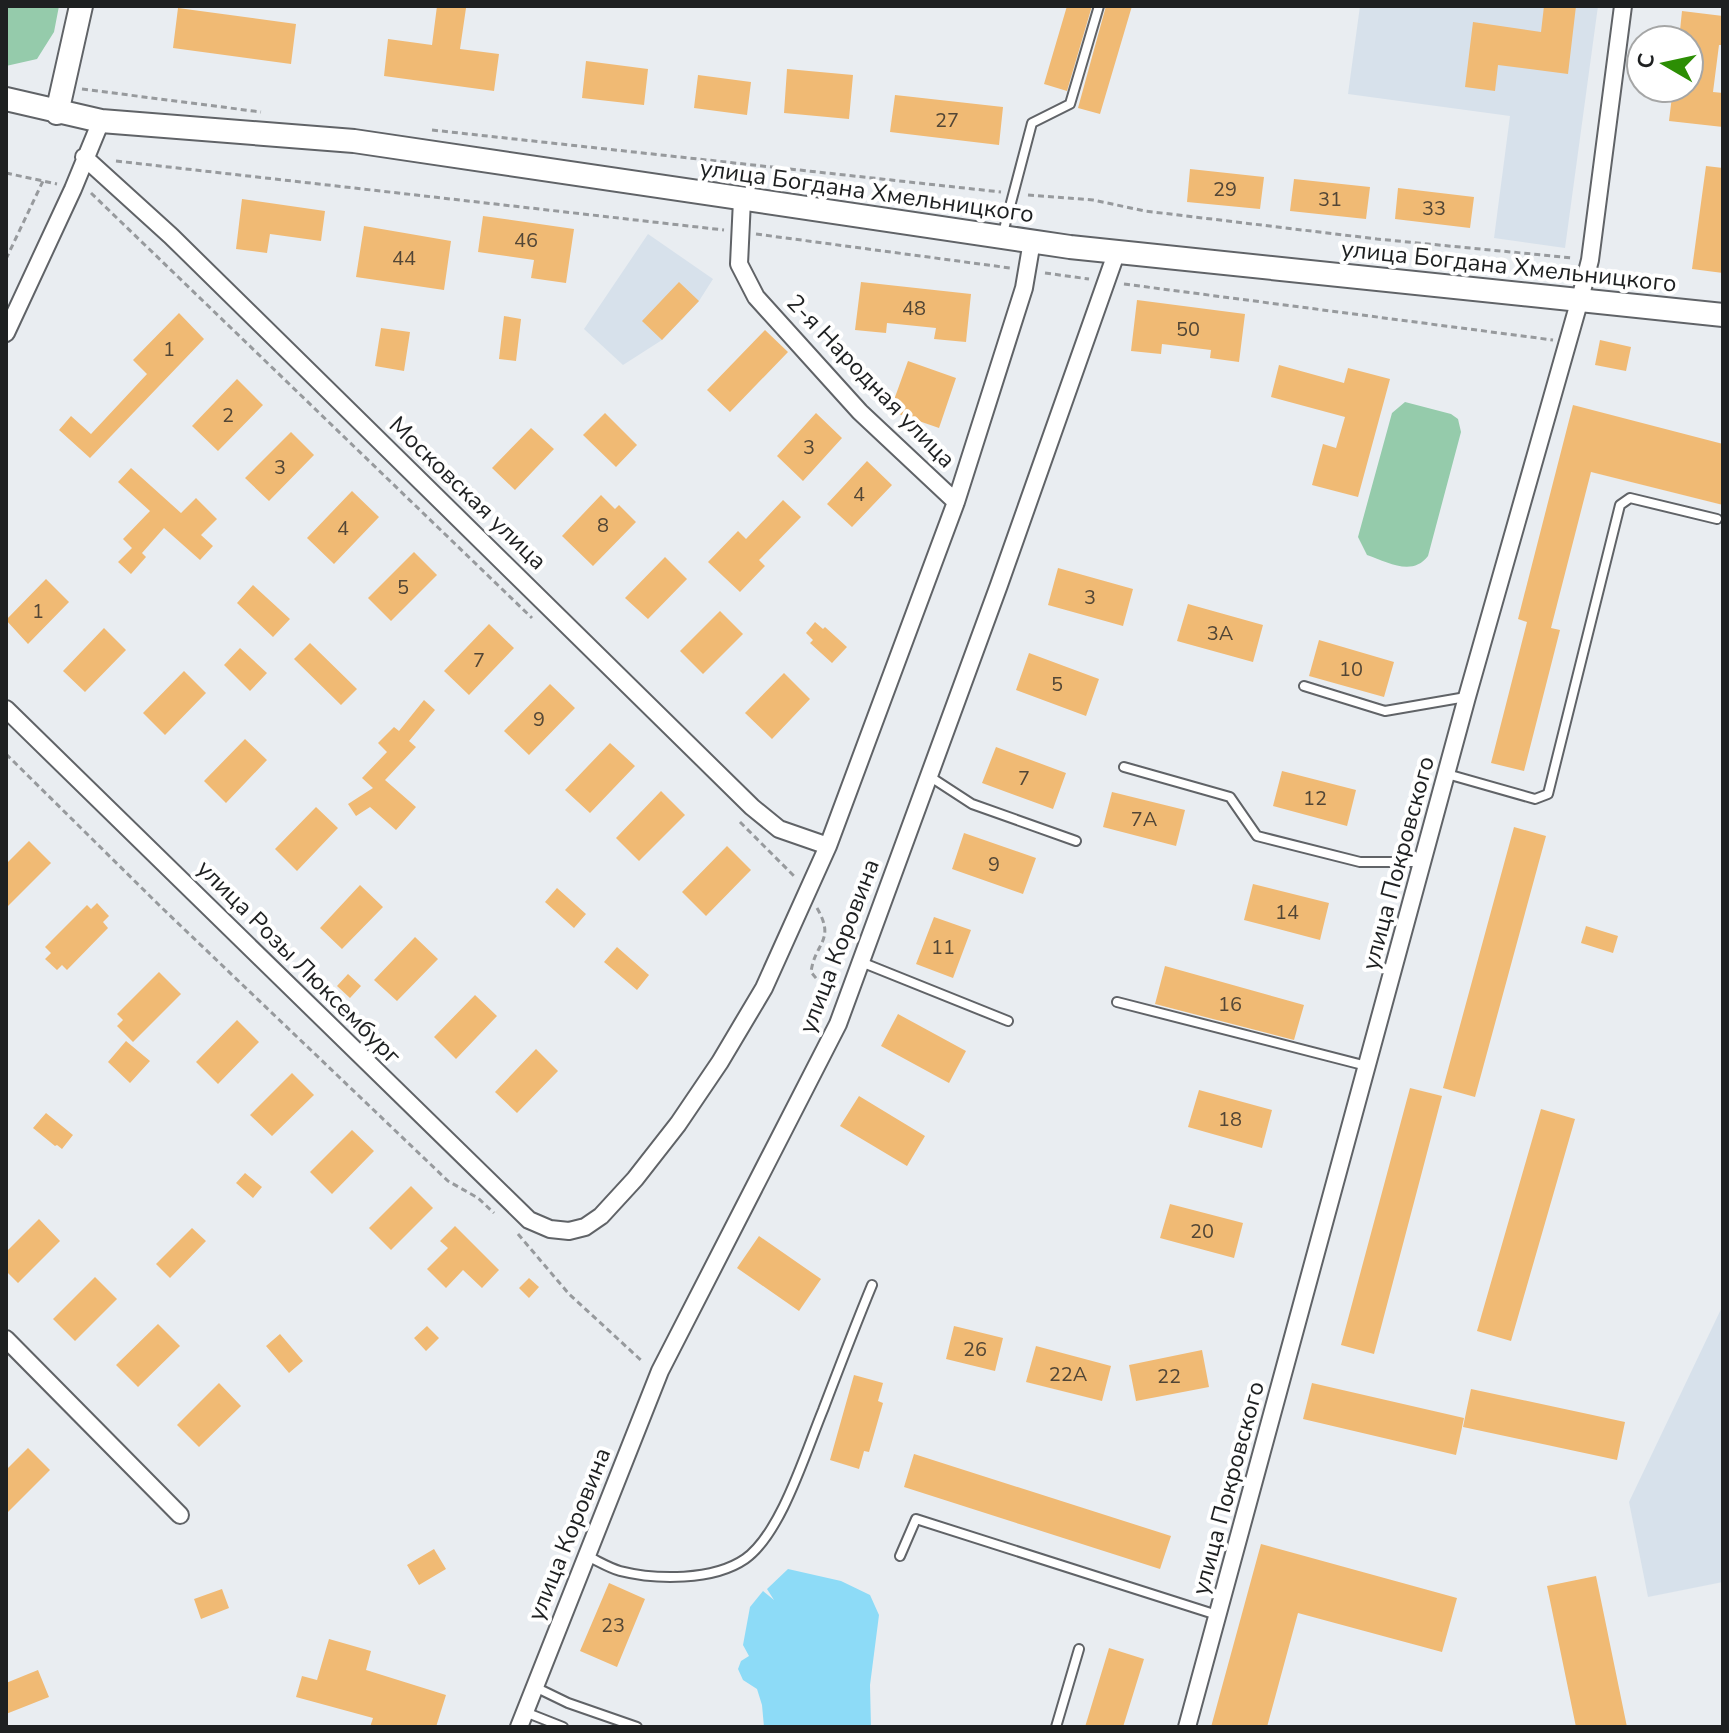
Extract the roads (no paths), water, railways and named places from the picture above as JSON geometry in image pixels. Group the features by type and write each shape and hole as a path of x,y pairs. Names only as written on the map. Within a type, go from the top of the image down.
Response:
{"street":[{"path":"57,113 81,6"},
{"name":"улица Покровского","path":"1187,1727 1467,697 1590,260 1623,6"},
{"name":"улица Богдана Хмельницкого","path":"6,99 101,121 354,141 1001,238 1723,315"},
{"path":"6,333 101,121"},
{"name":"Московская улица","path":"84,157 171,236 752,807 779,829 828,846"},
{"name":"2-я Народная улица","path":"742,200 739,264 756,297 860,412 956,502"},
{"path":"828,846 956,502 1024,288 1032,241"},
{"name":"улица Коровина","path":"522,1719 658,1376 843,1010 1117,251"},
{"name":"улица Розы Люксембург","path":"6,709 529,1220 550,1229 569,1231 585,1227 601,1216 678,1124 764,988 828,846"},
{"path":"6,1339 180,1515"}],"lane":[{"path":"1001,238 1032,123 1070,104 1099,6"},
{"path":"1447,774 1535,799 1548,794 1620,505 1630,498 1717,519"},
{"path":"1304,686 1385,711 1467,697"},
{"path":"1124,767 1230,797 1257,836 1360,862 1423,862"},
{"path":"929,776 972,804 1076,841"},
{"path":"861,962 1008,1021"},
{"path":"1117,1002 1368,1066"},
{"path":"587,1555 617,1570 657,1578 707,1574 743,1560 759,1547 772,1529 797,1476 872,1285"},
{"path":"900,1556 916,1519 1218,1615"},
{"path":"1056,1727 1079,1649"},
{"path":"534,1687 568,1703 637,1727"},
{"path":"522,1719 563,1727"}],"water":[{"path":"788,1569 841,1581 870,1595 879,1615 870,1685 871,1727 764,1727 757,1689 743,1680 738,1669 741,1661 749,1656 743,1645 750,1607 763,1591 774,1600 767,1589"}]}
